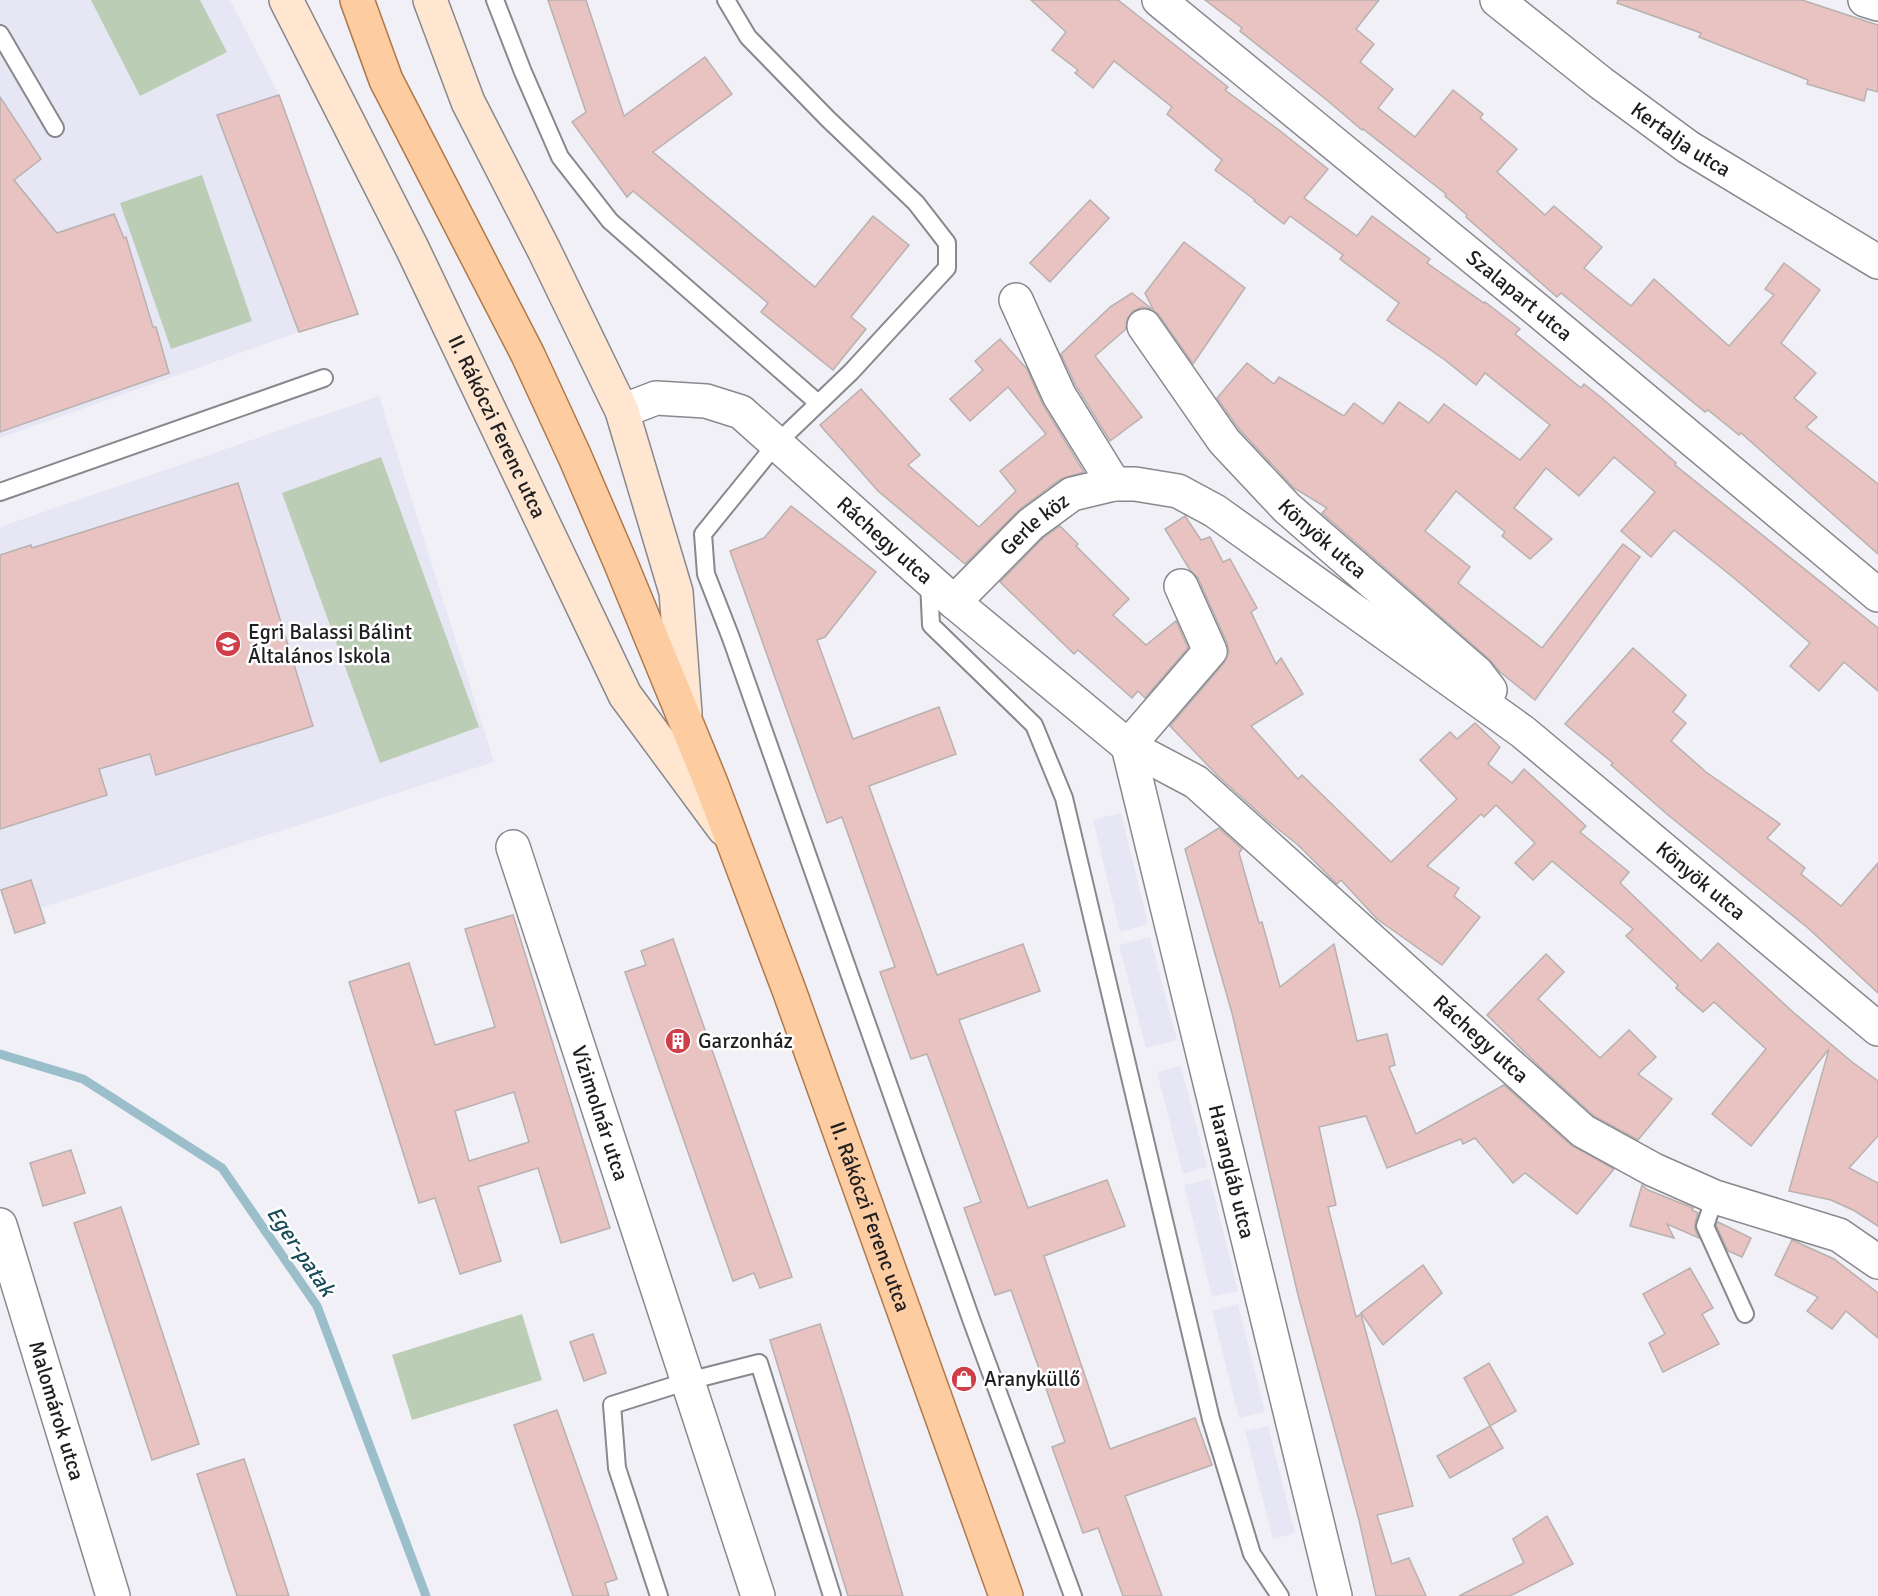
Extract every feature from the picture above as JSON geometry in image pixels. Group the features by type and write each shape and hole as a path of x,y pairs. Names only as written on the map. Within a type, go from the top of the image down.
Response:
{"main road":[{"name":"II. Rákóczi Ferenc utca","path":"286,0 412,248 625,695 730,839"},
{"name":"II. Rákóczi Ferenc utca","path":"357,0 387,80 528,355 575,457 711,783 730,839 789,990 1006,1596"},
{"name":"II. Rákóczi Ferenc utca","path":"430,0 468,102 544,250 622,411 676,592 686,723"}],"street":[{"name":"Szalapart utca","path":"1159,0 1541,313 1878,595"},
{"name":"Kertalja utca","path":"1497,0 1601,83 1688,147 1878,262"},
{"path":"1865,0 1878,4"},
{"path":"1016,300 1059,395 1124,484"},
{"name":"Könyök utca","path":"1144,326 1224,441 1287,508 1477,673 1523,732"},
{"name":"Ráchegy utca","path":"622,411 656,398 706,401 741,412 954,602 1128,746 1196,782 1583,1131 1654,1170 1716,1197 1839,1235 1878,1262"},
{"name":"Gerle köz","path":"954,602 1031,524 1072,494 1124,484"},
{"name":"Könyök utca","path":"1124,484 1178,491 1215,511 1523,732 1878,1029"},
{"path":"1128,746 1210,651 1181,586"},
{"name":"Harangláb utca","path":"1128,746 1335,1596"},
{"name":"Vízimolnár utca","path":"513,848 758,1596"},
{"name":"Malomárok utca","path":"0,1225 113,1596"}],"lane":[{"path":"495,0 522,72 560,156 610,221 818,403"},
{"path":"726,0 748,37 828,119 916,203 946,243 947,268 851,372 776,444 703,534 706,574 735,649 968,1308 1073,1596"},
{"path":"0,34 55,128"},
{"path":"0,492 324,378"},
{"path":"929,580 931,625 1034,725 1064,798 1211,1419 1252,1554 1280,1596"},
{"path":"1716,1197 1706,1226 1744,1314"},
{"path":"659,1596 617,1468 612,1405 688,1381 759,1363 832,1596"}],"shaded area":[{"path":"0,0 230,0 279,95 358,314 299,332 0,438"},
{"name":"Egri Balassi Bálint Általános Iskola","path":"379,396 494,762 40,908 31,881 0,890 0,527"},
{"path":"1121,813 1148,924 1120,932 1093,820"},
{"path":"1150,937 1177,1040 1146,1048 1119,945"},
{"path":"1181,1066 1207,1167 1183,1174 1157,1072"},
{"path":"1210,1179 1238,1291 1212,1297 1184,1185"},
{"path":"1238,1304 1265,1412 1239,1418 1212,1311"},
{"path":"1268,1426 1295,1533 1273,1539 1245,1431"}],"green space":[{"path":"91,0 200,0 227,52 140,96"},
{"path":"202,175 252,321 171,349 120,203"},
{"path":"381,457 479,727 380,763 282,493"},
{"path":"522,1314 542,1380 412,1420 392,1355"}],"building":[{"path":"548,0 586,0 624,116 705,57 732,94 653,152 815,287 873,216 909,245 851,317 866,329 833,370 761,312 768,303 633,191 627,197 572,122 586,112"},
{"path":"1031,0 1118,0 1228,87 1225,90 1328,169 1304,198 1357,236 1372,216 1430,259 1427,263 1520,329 1515,334 1581,388 1584,384 1603,399 1676,463 1675,465 1878,628 1878,691 1844,662 1819,691 1790,666 1810,643 1734,578 1674,530 1651,557 1621,531 1655,492 1614,457 1579,496 1546,468 1514,508 1552,539 1530,559 1502,536 1505,532 1456,491 1425,531 1470,567 1458,583 1542,648 1623,544 1640,557 1535,700 1500,672 1489,659 1322,513 1327,508 1294,488 1239,429 1217,398 1247,363 1274,384 1279,377 1344,416 1354,403 1383,424 1399,402 1429,423 1444,404 1520,460 1550,425 1485,373 1476,385 1445,360 1387,320 1399,303 1340,259 1343,255 1290,216 1284,224 1215,170 1222,160 1167,114 1172,107 1114,61 1093,88 1075,73 1078,70 1052,50 1066,32"},
{"path":"1205,0 1379,0 1356,29 1374,44 1360,62 1393,89 1378,108 1415,137 1453,90 1483,114 1480,118 1517,149 1497,172 1545,215 1554,206 1602,247 1584,268 1631,306 1654,279 1729,346 1774,295 1765,289 1784,263 1820,290 1781,343 1816,373 1794,398 1817,417 1806,427 1878,484 1878,554 1741,433 1739,435 1708,410 1705,412 1561,293 1557,297 1466,217 1467,215 1445,196 1446,194 1362,130 1240,31 1242,28"},
{"path":"1618,0 1802,0 1878,25 1878,92 1867,89 1864,101 1807,84 1808,80 1699,37 1701,33 1617,3"},
{"path":"279,95 358,314 299,332 217,115"},
{"path":"0,97 41,159 14,180 57,233 114,214 124,238 126,237 169,373 0,432"},
{"path":"1090,200 1109,218 1050,282 1030,263"},
{"path":"1184,242 1245,288 1193,364 1154,311 1145,293"},
{"path":"1132,293 1152,309 1142,307 1133,311 1127,319 1126,329 1095,356 1142,417 1110,441 1076,386 1061,354 1110,307"},
{"path":"1000,339 1027,369 1043,405 1084,472 1061,479 1020,509 965,564 878,491 820,425 861,389 920,455 908,465 979,527 1016,491 1000,471 1046,434 1008,387 970,421 950,399 983,370 975,361"},
{"path":"238,483 313,726 156,775 150,754 99,769 107,795 0,829 0,555 31,545 32,548"},
{"path":"791,506 876,572 825,637 817,640 853,739 939,707 956,754 869,786 937,975 1023,944 1040,991 959,1020 1028,1208 1107,1180 1125,1226 1044,1256 1110,1449 1195,1418 1212,1465 1125,1496 1162,1596 1123,1596 1098,1528 1083,1533 1052,1447 1065,1442 1011,1290 995,1295 964,1208 981,1202 927,1054 911,1059 880,972 895,967 842,817 827,823 730,551 764,538"},
{"path":"1185,516 1201,540 1210,537 1223,562 1230,559 1257,608 1251,612 1276,664 1281,658 1303,694 1251,726 1298,779 1302,775 1391,862 1457,799 1420,760 1450,732 1457,739 1475,723 1500,747 1488,764 1512,783 1524,769 1586,826 1580,832 1629,872 1620,883 1701,961 1718,943 1794,1013 1878,1081 1878,1136 1849,1168 1878,1183 1878,1226 1855,1211 1831,1200 1789,1191 1829,1049 1751,1146 1712,1114 1766,1049 1714,1002 1703,1012 1676,988 1678,985 1626,936 1633,929 1552,861 1533,880 1515,863 1535,843 1496,805 1484,817 1481,814 1427,866 1459,888 1454,896 1480,917 1442,965 1377,919 1341,880 1337,884 1298,845 1218,776 1170,726 1224,663 1229,653 1227,643 1198,578 1190,570 1165,529"},
{"path":"1060,526 1078,544 1076,546 1129,599 1113,615 1146,645 1176,621 1188,648 1145,698 1138,691 1132,698 1078,650 1074,654 1000,582 1043,538"},
{"path":"1633,648 1686,695 1673,712 1686,723 1671,741 1706,772 1780,824 1767,838 1805,868 1801,874 1841,906 1878,863 1878,993 1808,928 1668,815 1611,765 1613,763 1565,724"},
{"path":"1219,828 1242,849 1239,853 1259,923 1262,922 1280,987 1334,944 1357,1041 1387,1034 1395,1065 1389,1067 1416,1134 1504,1085 1571,1145 1614,1169 1577,1214 1525,1173 1513,1183 1475,1138 1463,1144 1461,1139 1387,1168 1366,1116 1319,1127 1336,1205 1328,1207 1356,1317 1361,1314 1413,1506 1377,1515 1392,1564 1409,1558 1426,1596 1376,1596 1359,1520 1298,1295 1232,1013 1185,849"},
{"path":"31,880 45,923 15,933 1,890"},
{"path":"513,915 610,1228 561,1243 538,1168 478,1187 501,1261 460,1274 435,1198 419,1203 349,982 409,963 435,1045 495,1027 465,929","holes":["514,1092 529,1142 469,1161 455,1111"]},
{"path":"673,939 792,1277 760,1288 754,1273 733,1281 625,972 646,965 641,951"},
{"path":"1546,954 1564,972 1538,999 1600,1058 1629,1030 1656,1057 1638,1074 1672,1099 1638,1140 1594,1116 1487,1015"},
{"path":"71,1150 85,1193 43,1206 30,1163"},
{"path":"1642,1185 1648,1190 1693,1208 1692,1210 1698,1213 1695,1230 1699,1238 1667,1224 1674,1238 1630,1226"},
{"path":"121,1207 199,1444 152,1460 74,1223"},
{"path":"1718,1222 1751,1238 1742,1257 1728,1251 1716,1225"},
{"path":"1792,1240 1834,1259 1878,1293 1878,1338 1846,1311 1832,1329 1807,1311 1818,1297 1775,1275"},
{"path":"1423,1265 1442,1293 1383,1345 1361,1313"},
{"path":"1690,1268 1713,1308 1702,1314 1719,1344 1663,1372 1649,1343 1665,1334 1643,1294"},
{"path":"820,1324 903,1596 848,1596 820,1505 770,1340"},
{"path":"593,1334 606,1373 584,1381 570,1342"},
{"path":"1489,1363 1516,1411 1490,1426 1464,1378"},
{"path":"557,1410 617,1579 605,1583 609,1596 573,1596 514,1425"},
{"path":"1490,1426 1503,1448 1450,1478 1437,1456"},
{"path":"244,1459 289,1596 237,1596 197,1474"},
{"path":"1547,1516 1573,1564 1510,1596 1459,1596 1524,1563 1513,1539"}],"waterway":[{"name":"Eger-patak","path":"0,1054 83,1079 222,1168 317,1306 426,1596"}],"place":[{"name":"Egri Balassi Bálint Általános Iskola","path":"228,644"},
{"name":"Garzonház","path":"678,1041"},
{"name":"Aranyküllő","path":"964,1379"}]}
